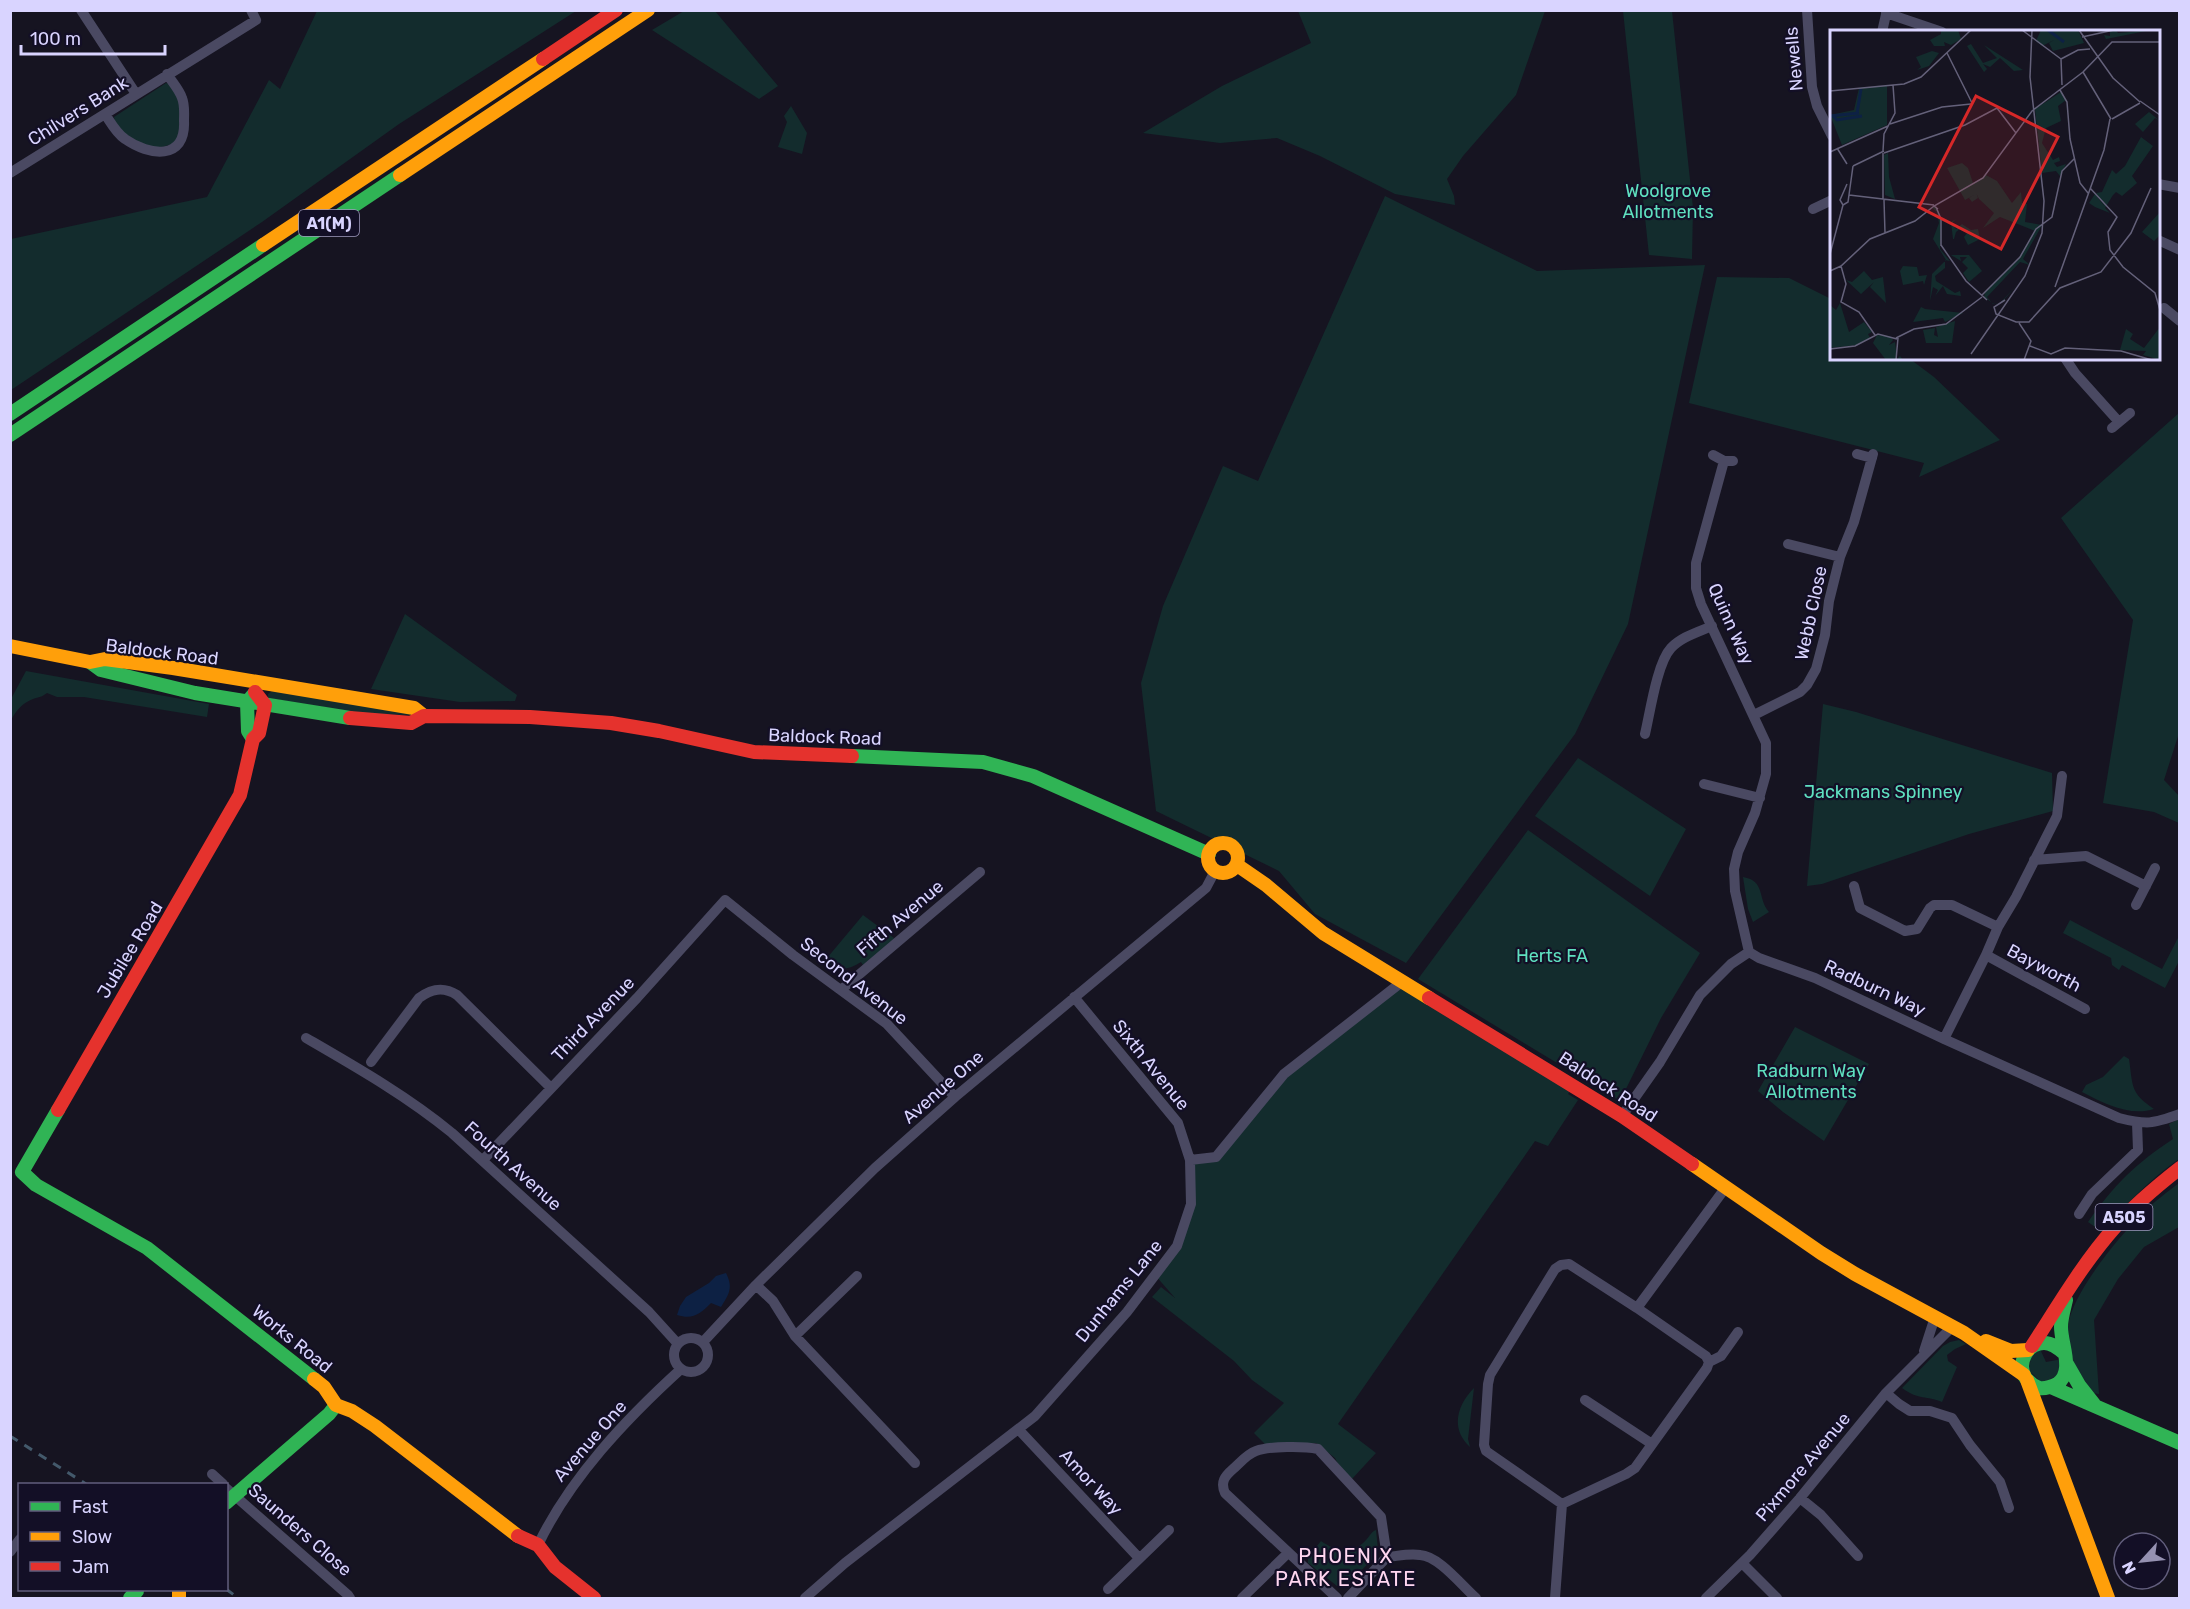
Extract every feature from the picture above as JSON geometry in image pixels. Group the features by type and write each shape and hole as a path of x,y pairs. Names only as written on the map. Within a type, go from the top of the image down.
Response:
{"main road":[{"name":"A1(M)","path":"10,414 616,10"},
{"name":"A1(M)","path":"10,435 648,10"},
{"path":"10,646 90,662"},
{"name":"Baldock Road","path":"90,662 105,659 253,692 265,705 352,718 411,723 424,716 530,717 611,723 754,752 983,762 1033,776 1209,854"},
{"name":"Baldock Road","path":"90,662 101,670 195,693 253,692 414,708 424,716"},
{"name":"Jubilee Road","path":"253,692 248,731 253,740"},
{"name":"Jubilee Road","path":"16,1170 235,804 244,785 253,740 259,733 265,705"},
{"path":"1220,843 1230,845 1237,853 1237,865 1229,872 1219,873 1209,863 1209,854 1215,845 1220,843"},
{"name":"Baldock Road","path":"1237,865 1266,885 1323,933 1622,1116 1855,1274 1958,1330 2025,1378"},
{"name":"A505","path":"2030,1348 2085,1266 2114,1228 2148,1194 2180,1168"},
{"name":"Works Road","path":"16,1170 36,1185 147,1248 324,1387 336,1405 368,1421 500,1524 519,1537 538,1545 555,1567 594,1599"},
{"name":"A505","path":"2067,1296 2061,1328 2065,1359 2079,1385 2094,1405"},
{"name":"Baldock Road","path":"1958,1330 2000,1348 2012,1351 2030,1348"},
{"path":"2042,1419 2048,1388 2063,1379 2065,1359 2057,1347 2049,1343 2040,1343 2030,1348 2022,1362 2025,1378 2108,1599"},
{"path":"2025,1378 2032,1384 2094,1405 2180,1443"},
{"path":"229,1496 329,1414 336,1405"}],"street":[{"path":"81,10 136,94"},
{"name":"Newells","path":"1807,10 1812,87 1817,106 1830,132"},
{"path":"1882,30 1887,12 1936,30"},
{"name":"Chilvers Bank","path":"10,173 167,74 254,15"},
{"path":"105,114 123,138 141,148 162,152 175,147 184,133 184,105 167,74"},
{"path":"2160,184 2180,188"},
{"path":"1813,209 1830,201"},
{"path":"2160,241 2180,250"},
{"path":"2164,308 2180,321"},
{"path":"2066,360 2116,425 2130,413"},
{"name":"Webb Close","path":"1754,715 1792,697 1807,685 1813,675 1822,652 1829,601 1840,557 1854,522 1873,456 1857,454"},
{"name":"Quinn Way","path":"1713,455 1729,461 1694,572 1698,596 1762,732 1767,753 1766,774 1760,798 1738,852 1734,869 1736,891 1749,952"},
{"name":"Webb Close","path":"1788,544 1840,557"},
{"path":"1645,734 1660,668 1666,655 1680,641 1712,626"},
{"path":"1944,1039 1998,927 2016,897 2057,816 2061,776"},
{"path":"1704,784 1760,798"},
{"path":"2034,860 2086,856 2146,886"},
{"path":"2136,905 2155,868"},
{"name":"Avenue One","path":"703,1342 839,1202 955,1096 1206,888 1215,871"},
{"name":"Fifth Avenue","path":"842,989 980,872"},
{"path":"1854,886 1860,908 1905,931 1917,929 1930,908 1945,904 1952,905 1998,927"},
{"name":"Second Avenue","path":"725,900 793,955 887,1024 955,1096"},
{"name":"Third Avenue","path":"483,1160 637,998 725,900"},
{"path":"1622,1116 1660,1062 1700,995 1731,964 1749,952"},
{"name":"Radburn Way","path":"1749,952 1759,958 1815,978 2108,1114 2137,1122 2154,1123 2180,1114"},
{"name":"Bayworth","path":"1986,955 2085,1009"},
{"path":"1190,1160 1216,1157 1284,1074 1403,981"},
{"path":"371,1062 419,998 427,992 442,989 456,994 551,1088"},
{"name":"Sixth Avenue","path":"1074,997 1178,1123 1190,1160"},
{"name":"Fourth Avenue","path":"306,1038 428,1112 649,1312 678,1344"},
{"path":"2079,1214 2092,1194 2138,1150 2137,1122"},
{"name":"Dunhams Lane","path":"805,1599 845,1563 1035,1416 1127,1312 1177,1246 1191,1204 1190,1160"},
{"path":"1637,1308 1726,1187"},
{"path":"1569,1264 1706,1356 1709,1362 1707,1368 1632,1471 1562,1504 1486,1451 1484,1445 1490,1375 1554,1269 1569,1264"},
{"path":"795,1336 857,1276"},
{"path":"756,1285 773,1300 795,1336 915,1462"},
{"name":"Pixmore Avenue","path":"1923,1354 1935,1317"},
{"name":"Pixmore Avenue","path":"1706,1599 1742,1563 1800,1498 1886,1393 1923,1354 1958,1330"},
{"path":"1709,1362 1721,1356 1738,1332"},
{"path":"690,1338 703,1342 709,1354 704,1367 693,1372 681,1369 674,1357 678,1344 690,1338"},
{"name":"Avenue One","path":"538,1545 564,1497 578,1479 650,1397 681,1369"},
{"path":"1886,1393 1910,1411 1930,1411 1952,1418 2000,1482 2009,1508"},
{"path":"1585,1400 1652,1444"},
{"name":"Amor Way","path":"1019,1430 1139,1558"},
{"path":"1337,1599 1236,1505 1221,1486 1228,1473 1255,1452 1318,1449 1381,1517 1387,1557"},
{"name":"Saunders Close","path":"212,1474 221,1483"},
{"name":"Saunders Close","path":"229,1496 350,1599"},
{"path":"1800,1498 1826,1519 1858,1556"},
{"path":"1555,1599 1562,1504"},
{"path":"1108,1589 1169,1530"},
{"path":"1242,1599 1288,1553"},
{"path":"1347,1599 1387,1557 1419,1554 1437,1561 1476,1599"},
{"path":"1742,1563 1778,1599"}],"green space":[{"path":"317,11 576,11 399,124 262,222 11,390 11,239 207,197 269,80 280,89"},
{"path":"684,11 715,11 778,86 759,99 652,30"},
{"path":"1298,11 1545,11 1516,95 1463,156 1447,179 1455,205 1395,194 1320,156 1277,138 1220,143 1143,133 1222,86 1311,43"},
{"name":"Woolgrove Allotments","path":"1623,11 1672,11 1693,208 1692,259 1649,255"},
{"path":"166,83 174,91 181,105 181,127 175,143 153,150 123,134 115,124 114,117"},
{"path":"791,106 807,133 802,154 778,147 787,122 784,116"},
{"path":"1385,196 1537,271 1705,265 1628,624 1575,734 1406,963 1315,914 1279,871 1156,811 1141,683 1163,606 1223,466 1258,481"},
{"path":"1717,277 1789,278 1830,298 1830,360 1911,360 1934,377 2000,440 1919,477 1924,463 1689,403"},
{"path":"2179,413 2180,730 2164,780 2179,796 2179,823 2154,812 2103,803 2133,620 2061,518"},
{"path":"405,614 517,695 515,701 460,702 371,689"},
{"path":"26,671 209,704 207,717 84,697 57,697 47,693 23,705 11,720 11,699"},
{"path":"272,691 411,713 412,715 365,714 268,698 268,694"},
{"name":"Jackmans Spinney","path":"1823,704 1856,712 2052,773 2053,811 1969,834 1822,884 1807,886"},
{"path":"1578,758 1686,829 1650,896 1535,816"},
{"name":"Herts FA","path":"1528,830 1700,953 1661,1018 1620,1101 1418,979"},
{"path":"1743,877 1755,882 1758,886 1769,912 1753,922 1748,909"},
{"path":"863,915 894,938 893,941 863,965 861,962 842,969 822,964"},
{"path":"2070,920 2162,969 2179,936 2179,961 2165,988 2122,965 2119,970 2112,965 2111,958 2063,933"},
{"path":"1396,985 1574,1086 1568,1094 1578,1100 1548,1146 1535,1141 1338,1424 1376,1453 1351,1480 1341,1470 1335,1458 1316,1443 1268,1447 1254,1433 1284,1403 1252,1380 1234,1361 1152,1297 1161,1287 1175,1298 1155,1275 1177,1246 1191,1204 1190,1160 1216,1157 1284,1074"},
{"name":"Radburn Way Allotments","path":"1795,1027 1869,1064 1824,1141 1758,1091"},
{"path":"2124,1056 2129,1059 2134,1088 2141,1098 2154,1109 2126,1110 2082,1092 2086,1085 2103,1077"},
{"path":"2179,1119 2179,1159 2148,1184 2101,1231 2088,1222 2126,1176 2147,1157 2173,1139 2169,1124"},
{"path":"2179,1183 2179,1227 2144,1247 2118,1279 2094,1320 2099,1394 2087,1392 2076,1369 2068,1342 2071,1313 2087,1281 2123,1235 2148,1208"},
{"path":"1959,1340 1966,1344 1947,1355 1948,1361 1957,1367 1942,1402 1914,1395 1902,1388 1943,1346"},
{"path":"2040,1349 2046,1362 2063,1361 2059,1375 2042,1383 2029,1370 2031,1357"},
{"path":"1474,1388 1468,1439 1470,1447 1460,1433 1458,1417 1463,1402"},
{"path":"1376,1530 1378,1550 1371,1561 1345,1586 1337,1586 1308,1563 1308,1557 1321,1541 1338,1549 1350,1550 1361,1545"}],"water":[{"path":"726,1273 730,1290 721,1307 711,1303 696,1315 688,1317 677,1315 686,1297 716,1276"}],"railway":[{"path":"10,1436 84,1483"},
{"path":"228,1590 238,1598"}],"traffic: fast":[{"path":"10,435 400,175"},
{"path":"10,414 263,245"},
{"path":"90,662 101,670 195,693 350,718"},
{"path":"253,695 247,702 248,731 253,739"},
{"path":"852,756 983,762 1033,776 1209,854"},
{"path":"58,1110 22,1172 36,1185 147,1248 314,1379"},
{"path":"2064,1353 2047,1343 2033,1346 2023,1360 2025,1377 2039,1388 2048,1388 2062,1379 2065,1373 2066,1358 2061,1324 2066,1300"},
{"path":"2067,1364 2079,1385 2094,1404"},
{"path":"2051,1387 2180,1443"},
{"path":"228,1501 329,1414 336,1405"},
{"path":"130,1598 137,1591"}],"traffic: slow":[{"path":"400,175 648,10"},
{"path":"263,245 543,59"},
{"path":"10,646 90,662 105,659 173,668 414,708 424,716"},
{"path":"1223,843 1234,847 1238,858 1234,869 1223,873 1212,869 1208,858 1212,847 1223,843"},
{"path":"1237,865 1266,885 1323,933 1429,998"},
{"path":"1692,1164 1821,1253 1964,1333 2024,1375"},
{"path":"1986,1341 2011,1351 2028,1350"},
{"path":"314,1379 324,1387 336,1405 352,1411 375,1426 518,1536"},
{"path":"2027,1380 2108,1598"},
{"path":"179,1591 179,1598"}],"traffic: jam":[{"path":"543,59 616,10"},
{"path":"58,1110 240,795 253,739 259,733 265,705 255,692"},
{"path":"350,718 411,723 424,716 530,717 611,723 754,752 852,756"},
{"path":"1429,998 1622,1116 1692,1164"},
{"path":"2032,1346 2071,1285 2103,1241 2138,1203 2180,1168"},
{"path":"518,1536 538,1545 555,1567 594,1598"}],"district":[{"name":"PHOENIX PARK ESTATE","path":"1346,1568"}]}
